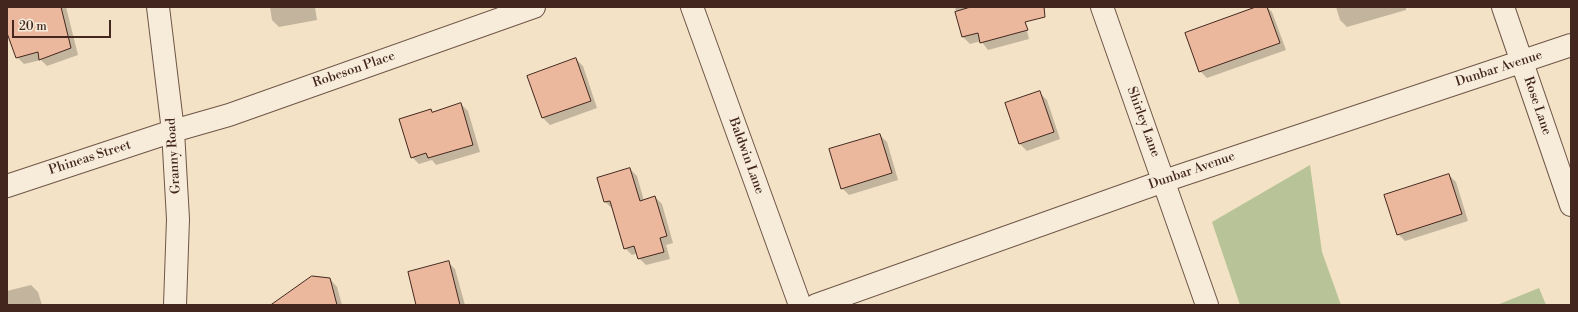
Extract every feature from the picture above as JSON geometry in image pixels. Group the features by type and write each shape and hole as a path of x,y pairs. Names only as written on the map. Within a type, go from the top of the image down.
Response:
{"street":[{"name":"Granny Road","path":"158,7 173,131 178,219 175,305"},
{"name":"Robeson Place","path":"173,131 229,114 534,7"},
{"name":"Baldwin Lane","path":"692,7 800,305"},
{"name":"Shirley Lane","path":"1102,7 1207,305"},
{"name":"Rose Lane","path":"1503,7 1571,205"},
{"name":"Dunbar Avenue","path":"816,305 1164,180 1571,45"},
{"name":"Phineas Street","path":"7,186 173,131"}],"green space":[{"path":"1310,165 1322,252 1341,305 1240,305 1212,222"},
{"path":"1539,288 1546,305 1497,305"}],"building":[{"path":"7,7 61,7 71,48 39,60 38,52 16,58 7,33"},
{"path":"971,7 1044,7 1045,17 1025,22 1028,30 980,43 978,33 962,37 955,12"},
{"path":"1256,7 1267,7 1280,43 1199,72 1185,33"},
{"path":"576,58 591,101 542,118 527,76"},
{"path":"1040,91 1054,132 1019,144 1005,103"},
{"path":"461,103 473,145 428,158 426,153 411,158 399,119 431,109 432,112"},
{"path":"880,134 892,173 841,189 829,149"},
{"path":"630,168 640,201 655,196 667,236 660,238 664,252 638,259 634,246 624,249 610,201 604,202 597,178"},
{"path":"1449,174 1462,214 1397,235 1384,195"},
{"path":"449,261 460,305 416,305 408,272"},
{"path":"312,276 330,278 337,305 271,305"}]}
